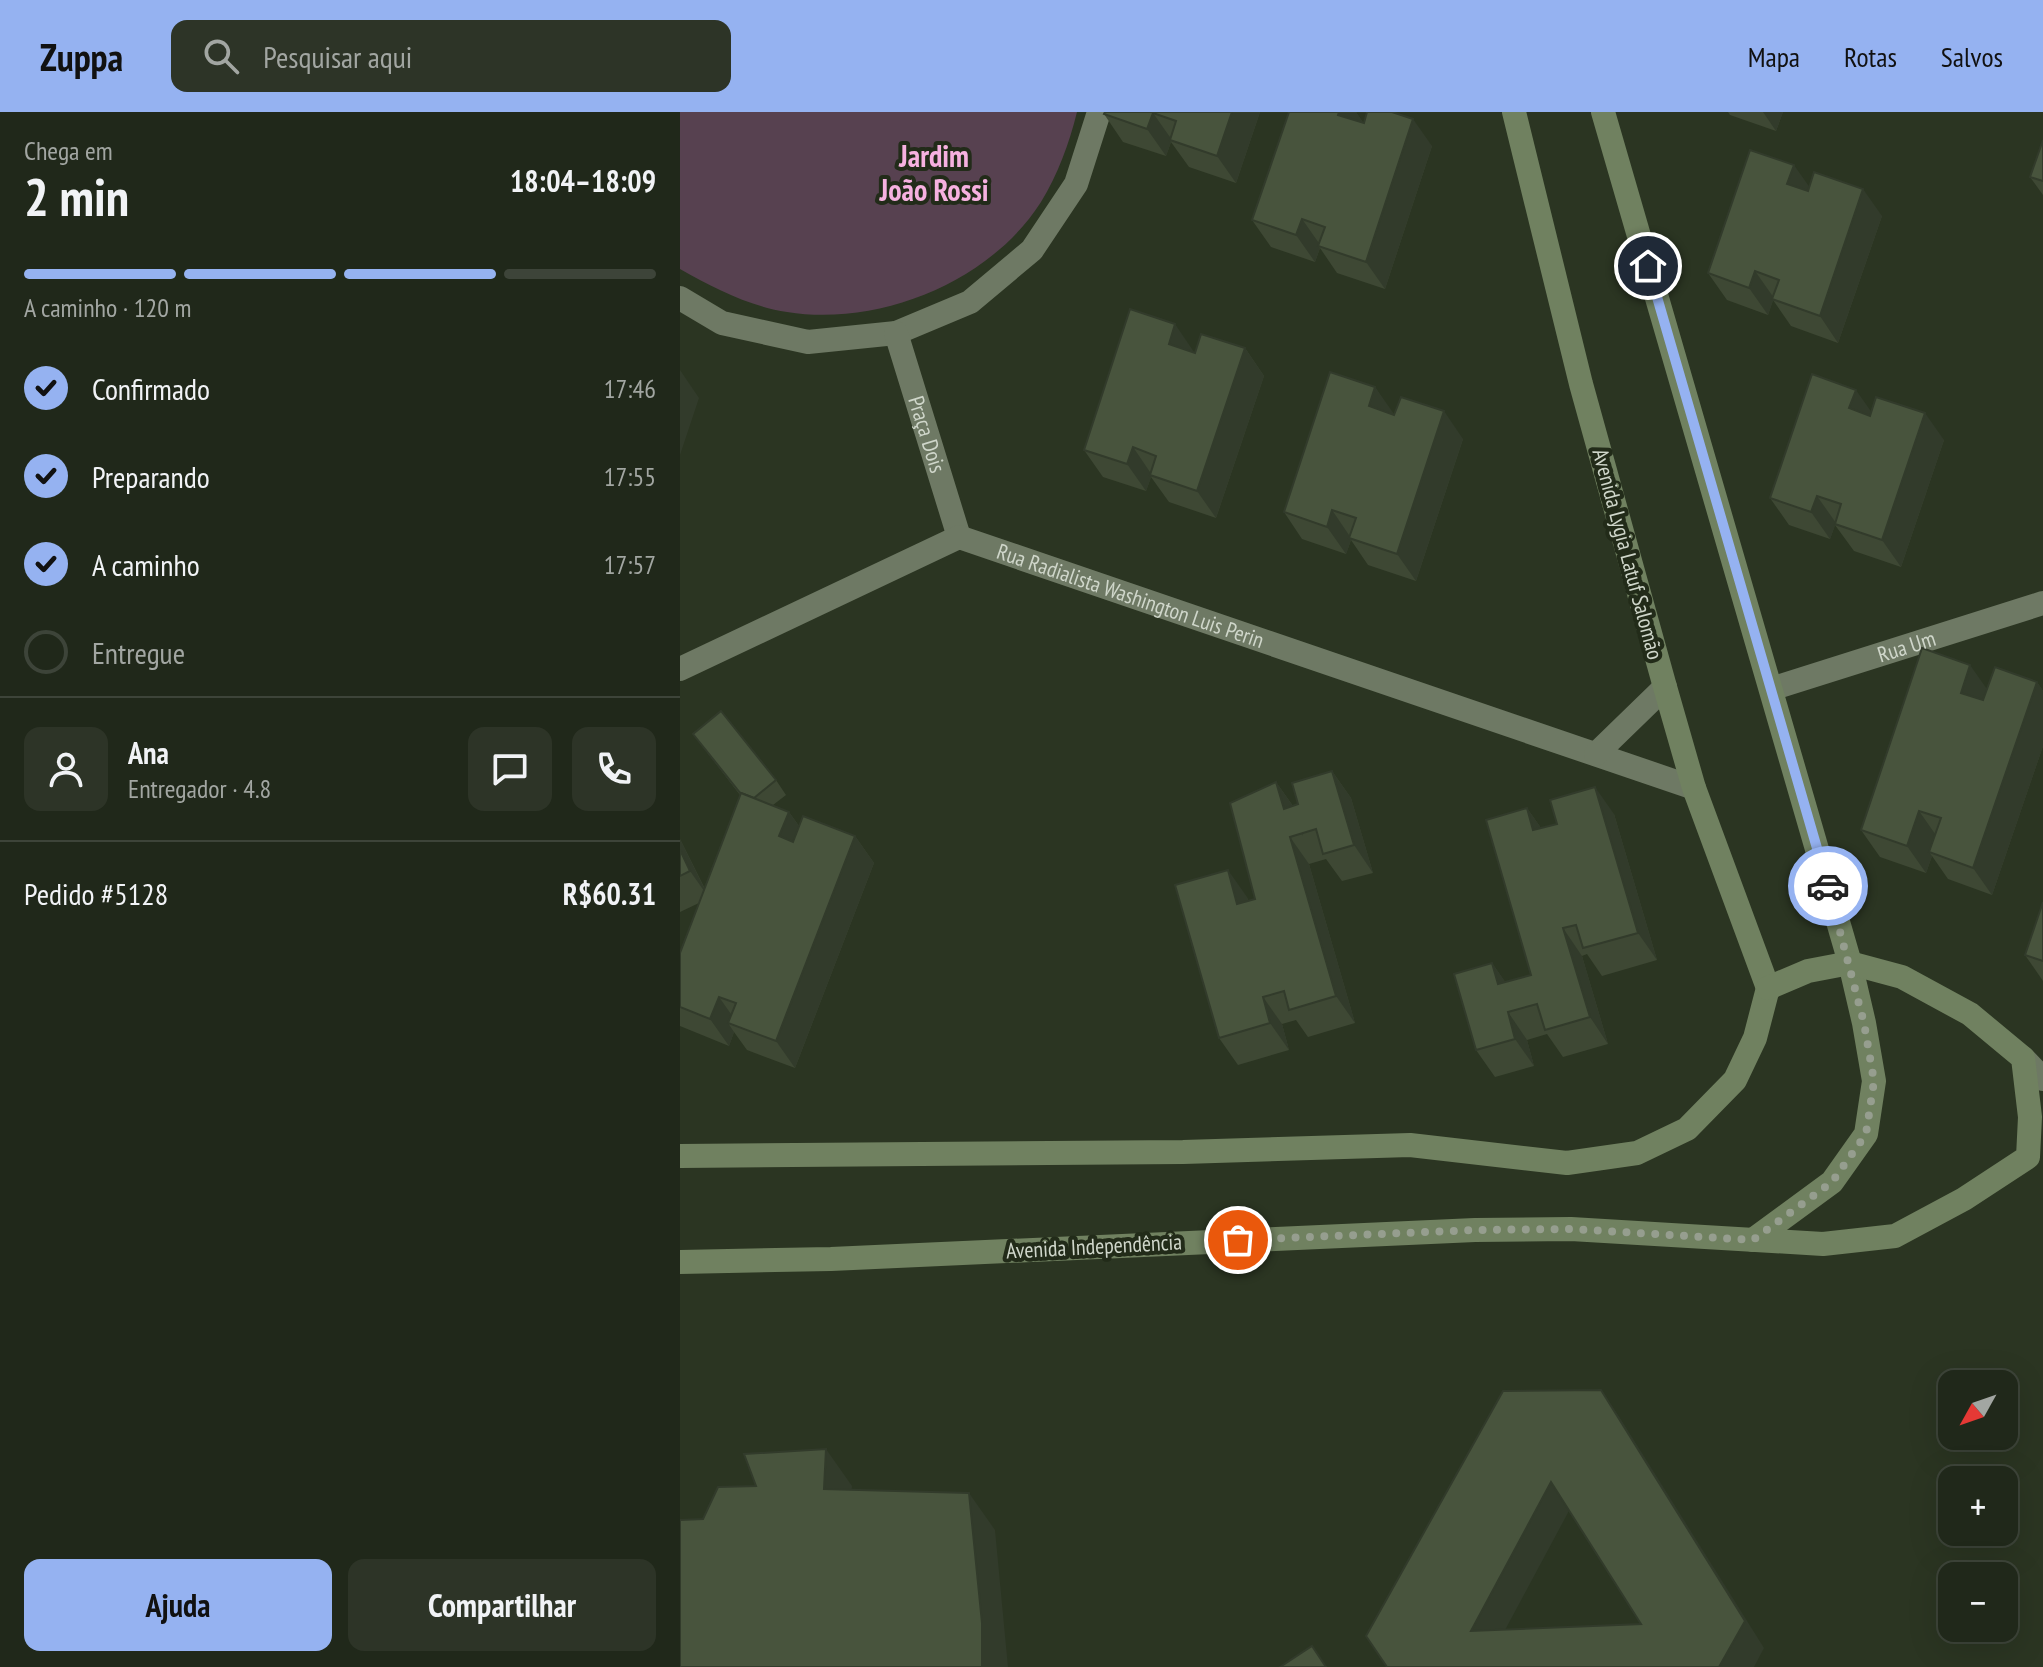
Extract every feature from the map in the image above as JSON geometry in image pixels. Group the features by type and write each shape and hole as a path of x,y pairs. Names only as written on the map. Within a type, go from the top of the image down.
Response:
{"main road":[{"name":"Avenida Lygia Latuf Salomão","path":"1514,112 1581,384 1694,788 1768,988"},
{"path":"1603,112 1850,963 1874,1081 1866,1134 1832,1182 1753,1240"},
{"path":"680,1156 1183,1152 1410,1145 1567,1163 1637,1153 1687,1129 1735,1080 1755,1038 1768,988 1808,971 1850,963 1902,977 1956,1006 2023,1058 2035,1158"},
{"name":"Avenida Independência","path":"680,1262 831,1259 1475,1230 1571,1229 1823,1244 1895,1236 2035,1158"}],"street":[{"path":"680,298 722,323 808,342 896,333 970,302 1032,250 1076,184 1099,112"},
{"name":"Praça Dois","path":"896,333 959,537"},
{"path":"680,669 959,537"},
{"name":"Rua Radialista Washington Luis Perin","path":"959,537 1694,788"},
{"name":"Rua Um","path":"1771,689 2043,603"},
{"path":"1596,754 1665,687"},
{"path":"2023,1058 2043,1079"}],"shaded area":[{"path":"680,112 1077,112 1053,181 1041,202 1019,230 993,255 929,293 894,305 822,315 787,312 745,301 680,269"}],"building":[{"path":"1105,112 1232,112 1217,156 1170,140 1176,121 1153,113 1147,129"},
{"path":"1289,112 1339,112 1338,115 1364,123 1367,112 1392,112 1413,119 1366,262 1318,246 1325,227 1302,219 1296,235 1252,220"},
{"path":"2043,140 2043,181 2030,177"},
{"path":"1750,150 1794,165 1787,184 1808,191 1814,172 1863,189 1820,316 1772,299 1779,280 1755,271 1749,288 1708,273"},
{"path":"1130,309 1175,324 1169,344 1195,353 1201,334 1245,348 1197,491 1150,475 1156,456 1133,447 1127,464 1084,450"},
{"path":"1330,372 1375,387 1369,406 1394,415 1401,397 1444,411 1397,554 1349,538 1356,518 1332,510 1327,527 1284,512"},
{"path":"1812,374 1856,390 1849,408 1870,416 1876,397 1925,413 1882,540 1835,524 1841,504 1817,496 1811,512 1770,498"},
{"path":"1922,648 1970,665 1961,693 1983,700 1995,667 2037,682 1973,868 1929,852 1941,818 1919,811 1907,846 1861,830"},
{"path":"721,711 776,780 754,798 741,794 693,734"},
{"path":"1332,771 1354,845 1323,854 1316,829 1290,837 1336,996 1289,1010 1284,991 1263,997 1270,1023 1219,1038 1175,885 1228,870 1237,904 1255,899 1230,803 1276,782 1284,809 1298,804 1292,783"},
{"path":"1595,787 1638,933 1583,948 1576,925 1563,928 1590,1017 1545,1030 1537,1004 1508,1012 1515,1039 1476,1050 1454,974 1492,963 1498,984 1531,975 1486,820 1527,808 1533,830 1557,824 1550,800"},
{"path":"741,793 789,812 779,836 793,842 803,816 855,836 776,1041 728,1023 736,1003 719,997 710,1019 680,1007 680,953"},
{"path":"680,850 690,871 680,876"},
{"path":"2043,902 2043,961 2025,955"},
{"path":"1601,1390 1745,1621 1719,1667 1387,1667 1366,1636 1503,1391","holes":["1551,1482 1641,1624 1471,1631"]},
{"path":"826,1449 824,1489 969,1493 982,1623 982,1667 680,1667 680,1520 703,1519 718,1487 756,1486 744,1454"},
{"path":"1312,1646 1326,1667 1280,1667"}],"way so far":[{"path":"1238,1240 1571,1229 1753,1240 1832,1182 1866,1134 1874,1081 1850,963 1828,886"}],"district":[{"name":"Jardim João Rossi","path":"934,172"}],"route":[{"path":"1648,266 1828,886"}]}
